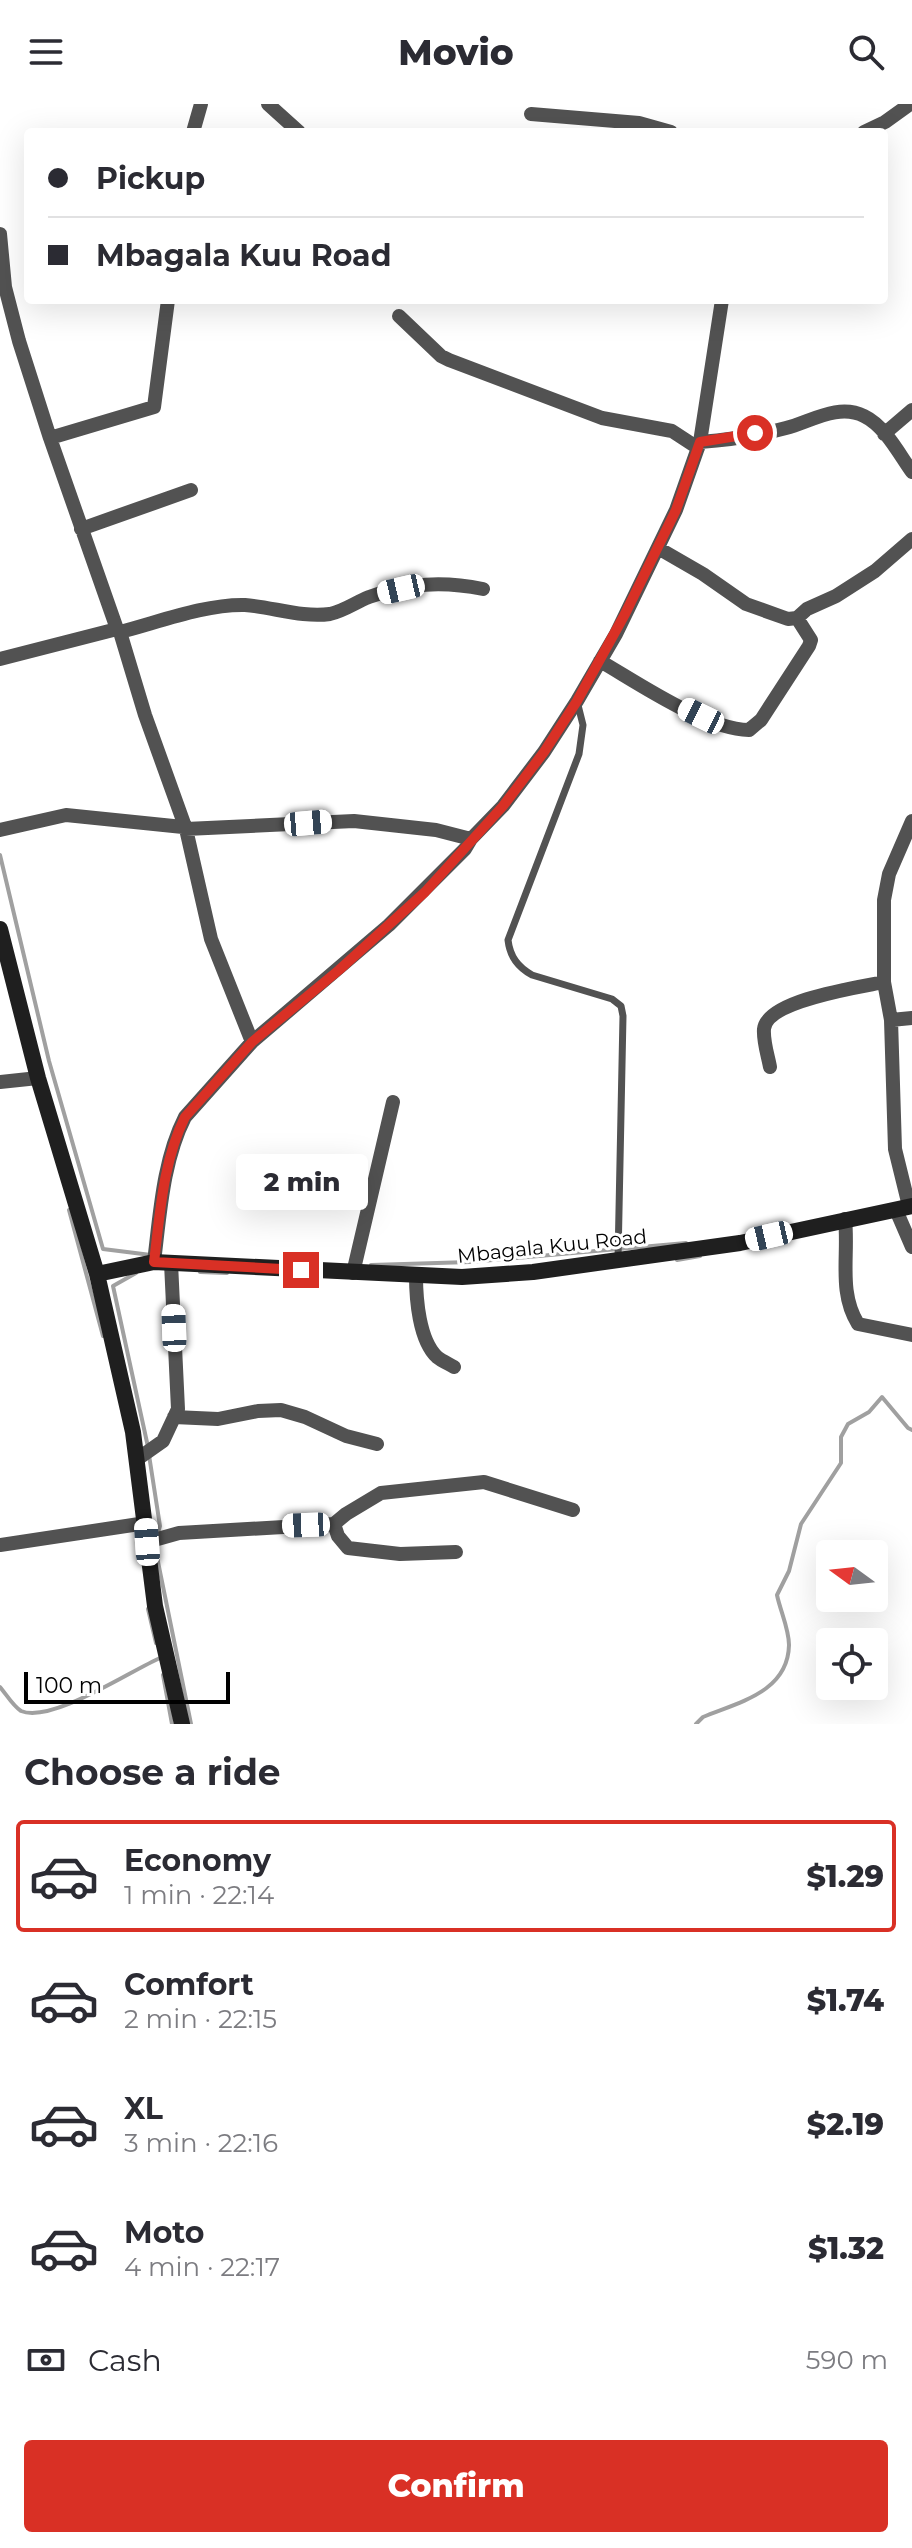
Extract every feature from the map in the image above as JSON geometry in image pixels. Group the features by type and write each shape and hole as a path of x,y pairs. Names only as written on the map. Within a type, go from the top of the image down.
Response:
{"street":[{"path":"194,128 201,104"},
{"path":"268,104 295,128"},
{"path":"872,128 910,104"},
{"path":"531,114 566,110 657,128"},
{"path":"0,234 10,308 50,438 185,828 211,939 252,1042"},
{"path":"50,438 154,407 167,304"},
{"path":"136,1460 158,1447 178,1409 163,1262 166,1181 179,1129 195,1106 252,1042 389,925 465,849 544,752 600,661 676,510 699,445 721,304"},
{"path":"399,316 449,360 602,418 672,431 699,445 785,429 840,412 863,416 884,434 912,472"},
{"path":"884,434 912,410"},
{"path":"81,529 191,490"},
{"path":"658,548 746,604 776,617 797,618 807,609 836,596 875,571 912,539"},
{"path":"0,659 203,611 242,605 303,614 330,614 378,594 421,584 457,584 483,589"},
{"path":"600,661 645,690 701,716 749,730 761,720 809,646 811,640 797,618"},
{"path":"0,830 66,815 185,828 354,821 436,830 471,839"},
{"path":"912,821 904,856 889,874 884,900 884,982 891,1020 895,1149 912,1247"},
{"path":"0,929 38,1078 97,1274 133,1432 155,1606 182,1724"},
{"path":"770,1067 764,1028 767,1021 797,1002 884,982"},
{"path":"891,1020 912,1018"},
{"path":"0,1082 38,1078"},
{"path":"353,1273 393,1102"},
{"name":"Mbagala Kuu Road","path":"97,1274 163,1262 462,1277 533,1272 740,1243 906,1207"},
{"path":"845,1219 846,1298 850,1311 858,1324 912,1335"},
{"path":"416,1275 421,1324 428,1344 437,1357 454,1367"},
{"path":"174,1417 218,1419 281,1410 305,1417 346,1436 377,1444"},
{"path":"147,1542 179,1533 334,1524 381,1493 484,1482 573,1510"},
{"path":"0,1545 146,1523"},
{"path":"334,1524 338,1536 348,1548 400,1554 456,1552"}],"lane":[{"path":"577,701 583,725 579,754 508,940 509,951 521,969 612,999 621,1006 623,1117 617,1261"}],"waterway":[{"path":"0,855 49,1061 103,1249 151,1255"},
{"path":"69,1210 103,1336"},
{"path":"371,1265 470,1262 686,1243"},
{"path":"677,1260 700,1256"},
{"path":"200,1272 227,1273"},
{"path":"136,1273 113,1286 148,1447"},
{"path":"696,1724 703,1717 759,1693 780,1674 789,1645 777,1595 789,1571 801,1524 841,1463 841,1437 848,1424 869,1412 882,1397 912,1430"},
{"path":"149,1455 160,1526 158,1533"},
{"path":"157,1542 158,1562 191,1724"},
{"path":"148,1609 156,1643"},
{"path":"0,1687 21,1711 34,1713 51,1710 160,1658"},
{"path":"163,1675 172,1724"}],"route":[{"path":"301,1270 154,1262 166,1181 185,1117 252,1042 339,970 425,892 503,806 544,752 616,634 676,510 700,442 755,433"}]}
